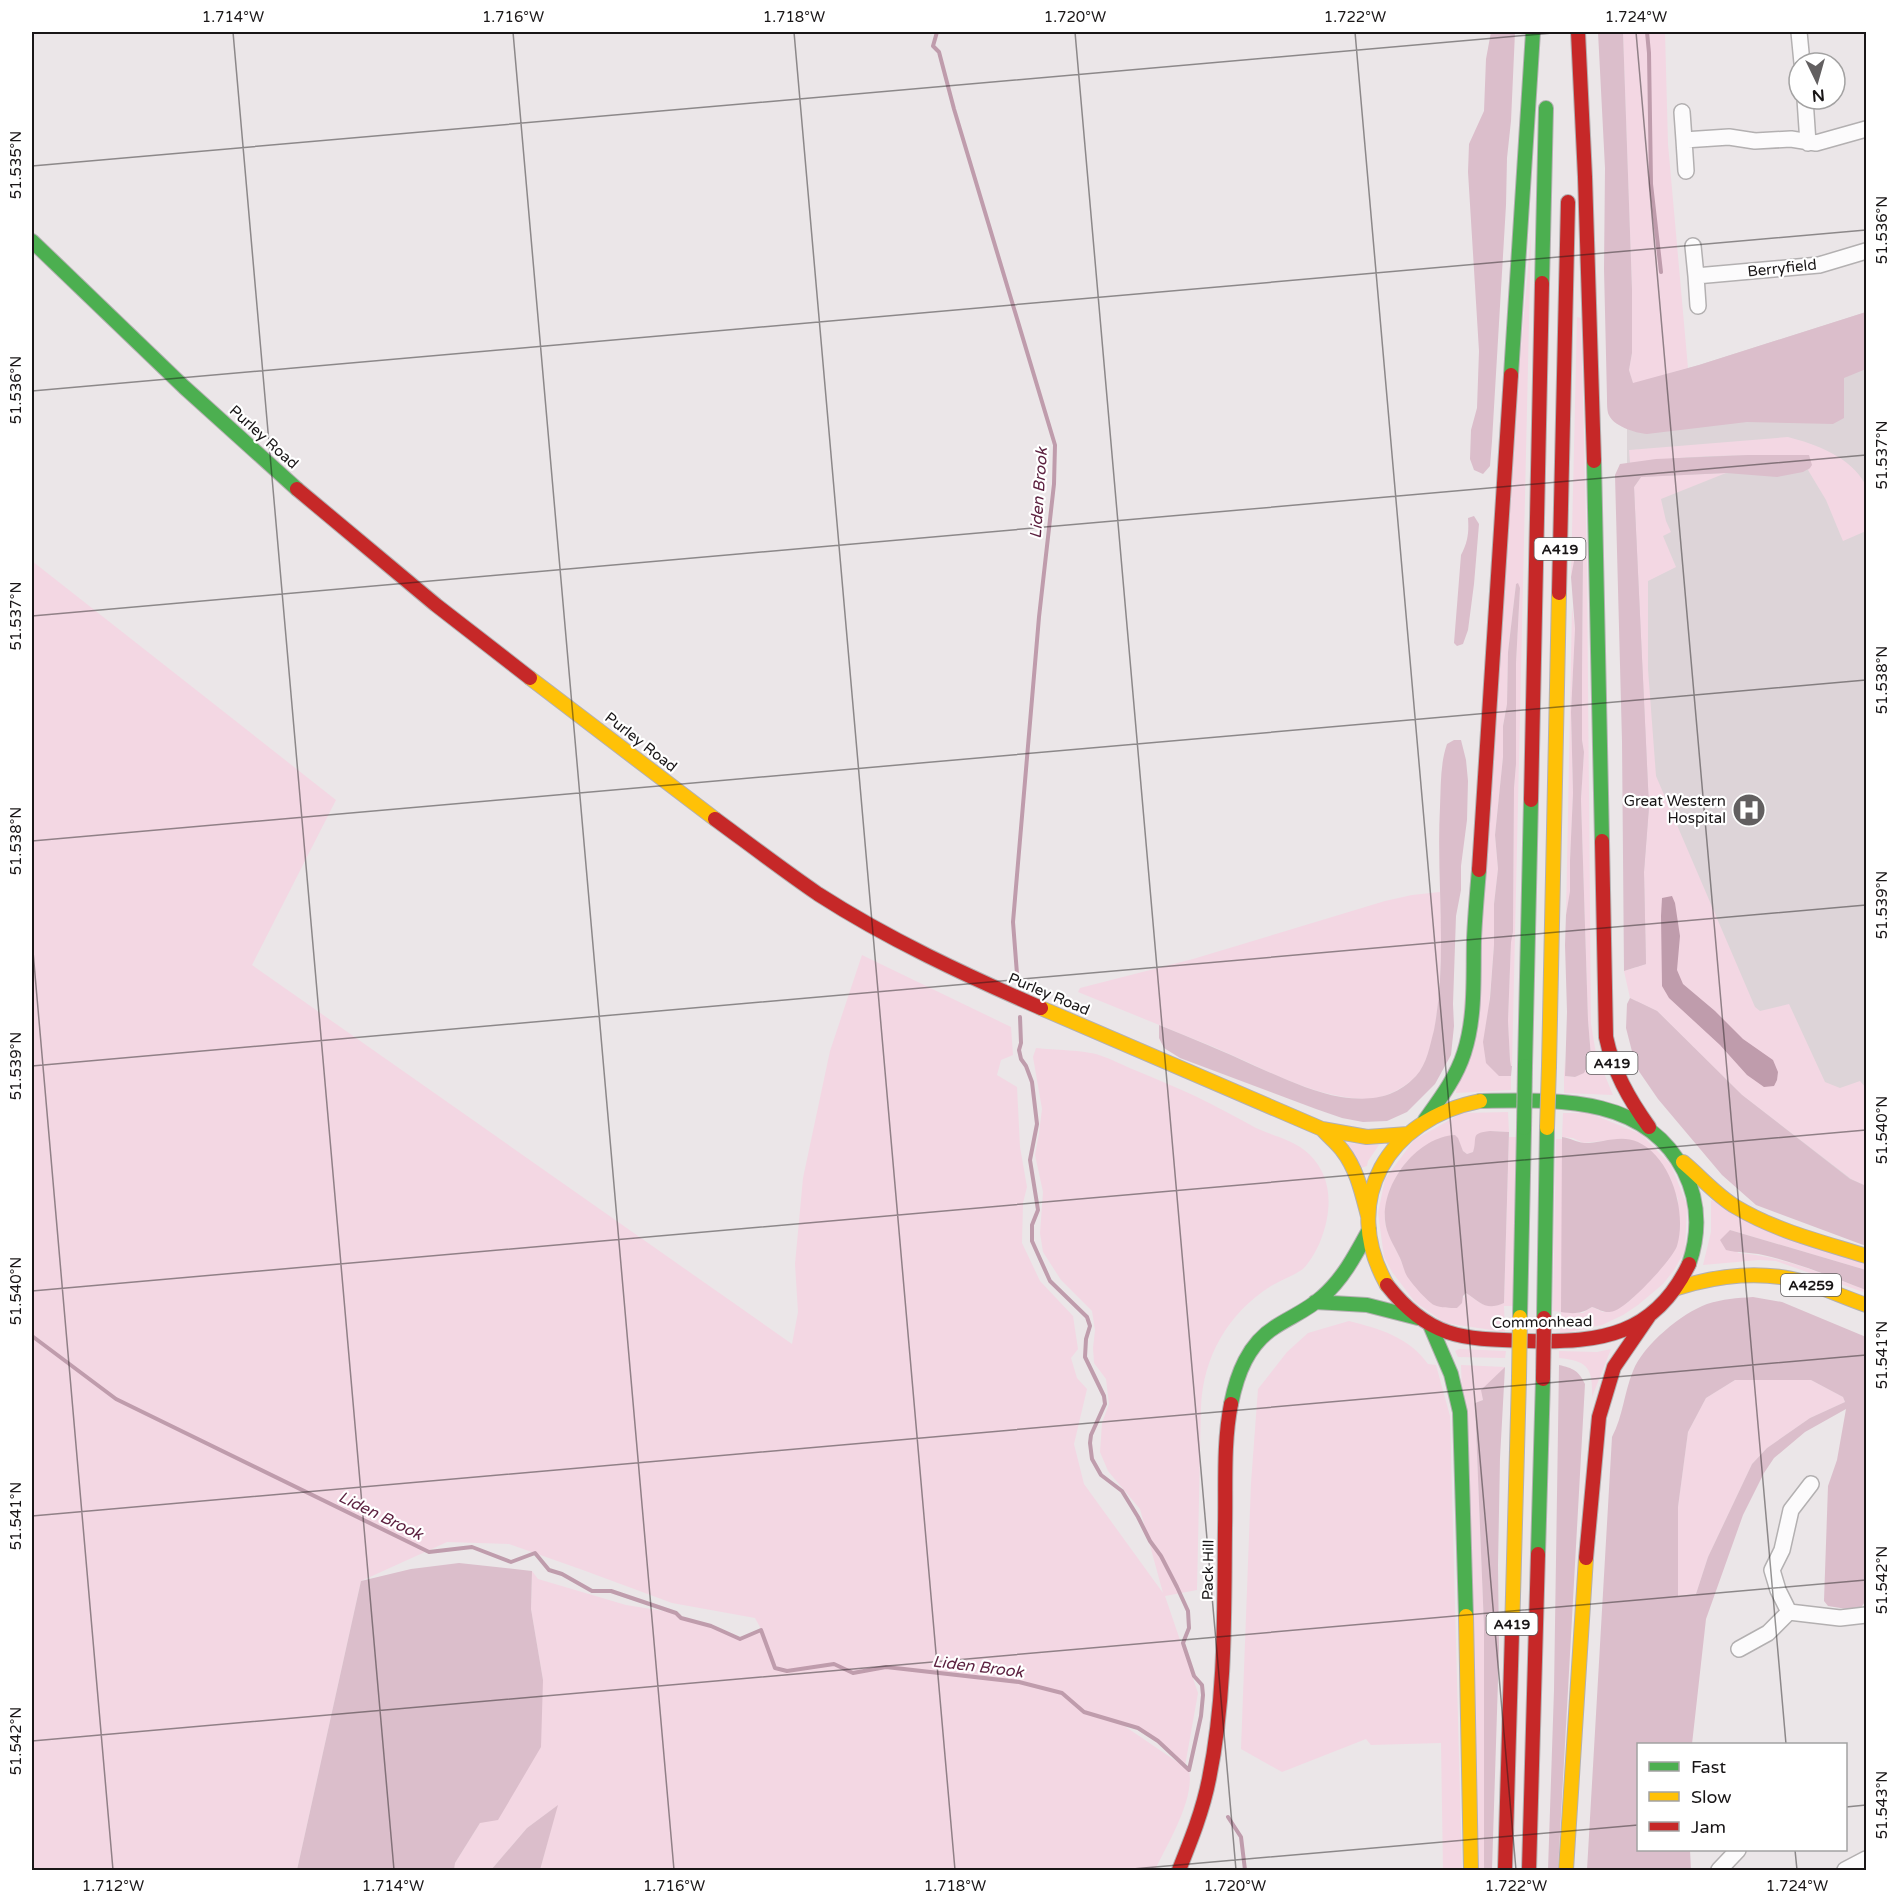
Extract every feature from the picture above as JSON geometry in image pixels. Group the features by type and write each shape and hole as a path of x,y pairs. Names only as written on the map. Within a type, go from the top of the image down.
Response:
{"main road":[{"path":"1425,1120 1457,1069 1470,1030 1474,935 1533,32"},
{"path":"1569,139 1572,32"},
{"name":"A419","path":"1578,32 1594,448 1606,1037 1612,1065 1618,1079 1649,1127"},
{"name":"A419","path":"1505,1870 1519,1378 1546,94"},
{"name":"A419","path":"1529,1870 1543,1378 1568,186"},
{"name":"Purley Road","path":"32,241 184,387 267,462 436,605 696,805 800,881 878,929 976,980 1322,1130 1367,1137 1408,1134"},
{"name":"Commonhead","path":"1467,1103 1570,1103 1599,1107 1629,1117 1649,1127 1681,1161 1694,1197 1698,1223 1694,1250 1677,1288 1649,1316 1632,1326 1604,1337 1560,1341 1468,1338 1445,1332 1424,1322 1397,1298 1385,1282 1375,1262 1368,1216 1372,1194 1390,1155 1408,1134 1425,1120 1447,1109 1467,1103"},
{"name":"Purley Road","path":"1322,1130 1342,1150 1350,1162 1368,1216"},
{"path":"1681,1161 1700,1175 1722,1197 1742,1211 1764,1222 1866,1256"},
{"name":"Pack Hill","path":"1179,1870 1203,1808 1211,1779 1218,1735 1222,1672 1228,1440 1233,1392 1245,1360 1262,1336 1316,1302 1346,1271 1369,1230"},
{"name":"A4259","path":"1677,1288 1712,1278 1770,1275 1798,1280 1866,1305"},
{"path":"1316,1302 1363,1303 1386,1308 1424,1322"},
{"path":"1566,1870 1589,1514 1599,1417 1614,1367 1649,1316"},
{"name":"A419","path":"1424,1322 1448,1360 1460,1400 1471,1870"}],"street":[{"path":"1799,32 1801,51"},
{"path":"1805,111 1808,143"},
{"path":"1682,112 1686,171"},
{"path":"1684,140 1729,137 1755,141 1791,139 1808,143 1821,142 1866,129"},
{"path":"1693,246 1698,306"},
{"name":"Berryfield","path":"1696,276 1819,265 1866,251"},
{"path":"1789,1612 1778,1590 1772,1570 1782,1550 1791,1510 1811,1485"},
{"path":"1789,1612 1840,1618 1866,1615"},
{"path":"1739,1649 1768,1633 1789,1612"},
{"path":"1719,1870 1737,1851"},
{"path":"1845,1870 1866,1859"}],"shaded area":[{"path":"1491,32 1515,32 1492,441 1490,466 1483,474 1474,470 1470,459 1471,430 1477,408 1479,351 1468,172 1469,144 1484,111 1486,59"},
{"path":"1598,32 1623,32 1632,289 1632,353 1629,370 1633,383 1699,365 1866,312 1866,369 1844,378 1844,418 1833,424 1747,422 1647,434 1624,428 1610,418 1607,404 1604,269 1605,168"},
{"path":"1623,32 1665,32 1668,144 1688,368 1633,384 1629,370 1632,353 1632,289"},
{"path":"1531,234 1512,1066 1508,1021 1513,932 1516,663 1520,588 1516,584 1508,652 1507,704 1503,726 1503,757 1495,835 1498,869 1485,1056 1487,1063 1511,1076 1511,1090 1456,1093"},
{"name":"Great Western Hospital","path":"1866,312 1866,1240 1638,1042 1627,578 1627,428 1631,416 1633,384"},
{"path":"1577,317 1581,318 1587,566 1591,1024 1596,1054 1613,1095 1564,1093 1564,1059 1565,1076 1575,1077 1584,1072 1591,1057 1581,799 1584,752 1582,740 1583,556 1579,545 1577,545 1571,577"},
{"path":"1788,437 1831,453 1851,466 1859,475 1865,484 1867,493 1866,531 1843,541 1826,500 1808,470 1810,468 1809,455 1697,457 1630,463 1629,450"},
{"path":"1809,455 1812,465 1803,472 1777,477 1726,473 1641,477 1634,487 1649,807 1644,872 1646,964 1624,971 1622,741 1615,475 1620,464 1656,459"},
{"path":"1726,473 1661,499 1671,532 1663,536 1676,567 1648,581 1648,669 1656,776 1755,1007 1760,1011 1789,1004 1825,1082 1840,1088 1860,1081 1866,1088 1866,1186 1851,1179 1742,1095 1657,1011 1630,998 1624,971 1646,964 1644,872 1649,807 1634,487 1641,477"},
{"path":"1474,516 1479,524 1468,630 1463,644 1457,646 1454,643 1461,555 1468,537 1468,518"},
{"path":"1577,545 1580,545 1583,556 1582,740 1584,752 1581,799 1591,1057 1584,1073 1575,1077 1565,1076 1567,1012 1565,945 1570,891 1573,793 1571,712 1575,629 1571,577"},
{"path":"32,561 336,800 252,965 792,1344 798,1312 795,1264 803,1178 830,1051 862,955 1011,1027 1013,1055 1001,1060 997,1075 1017,1087 1020,1147 1027,1187 1023,1203 1022,1243 1040,1281 1073,1316 1078,1349 1071,1358 1077,1378 1087,1389 1074,1444 1084,1484 1163,1593 1140,1509 1108,1471 1100,1452 1102,1423 1109,1404 1106,1379 1094,1363 1095,1330 1092,1311 1061,1280 1043,1252 1040,1233 1043,1192 1035,1155 1042,1109 1033,1057 1036,1048 1085,1052 1109,1058 1195,1096 1256,1128 1291,1142 1303,1149 1317,1163 1327,1184 1328,1207 1324,1231 1317,1249 1303,1269 1256,1297 1230,1323 1213,1354 1203,1389 1197,1590 1165,1596 1198,1693 1185,1766 1149,1735 1123,1725 1189,1770 1190,1782 1184,1808 1155,1870 540,1870 557,1806 527,1828 491,1870 454,1870 455,1863 480,1823 543,1680 531,1609 532,1571 538,1579 626,1605 676,1613 681,1618 711,1626 736,1639 761,1629 755,1618 672,1603 509,1544 447,1542 361,1581 297,1870 32,1870"},
{"path":"1518,583 1520,588 1516,663 1513,932 1508,1021 1512,1066 1511,1076 1499,1076 1486,1063 1483,1042 1490,998 1494,945 1494,904 1498,869 1495,835 1503,757 1503,726 1507,704 1508,652 1516,584"},
{"path":"1572,607 1575,629 1571,712 1573,793 1570,891 1566,915"},
{"path":"1454,740 1461,740 1466,760 1467,820 1461,866 1461,890 1456,916 1454,1026 1451,1055 1435,1084 1407,1112 1387,1121 1363,1122 1316,1109 1180,1058 1164,1048 1159,1038 1159,1025 1297,1084 1341,1097 1362,1099 1381,1097 1399,1090 1416,1076 1428,1054 1438,1002 1441,946 1439,835 1441,775 1447,744"},
{"path":"1440,892 1440,986 1433,1037 1418,1074 1403,1087 1376,1098 1334,1095 1300,1085 1078,992 1080,988 1193,959 1385,901"},
{"path":"1672,896 1680,936 1677,970 1683,984 1743,1039 1773,1060 1778,1072 1774,1086 1764,1087 1747,1075 1720,1045 1669,998 1662,986 1662,898"},
{"path":"1630,998 1657,1011 1742,1095 1850,1179 1866,1186 1866,1246 1756,1205 1722,1175 1658,1099 1636,1067 1626,1028 1627,1004"},
{"path":"1508,1112 1509,1132 1490,1131 1473,1152 1467,1154 1463,1151 1455,1135 1422,1149 1399,1172 1388,1197 1385,1215 1387,1231 1408,1275 1420,1292 1436,1304 1446,1307 1457,1308 1466,1293 1488,1306 1504,1303 1509,1137 1516,1137 1513,1306 1504,1306 1505,1332 1445,1323 1415,1302 1392,1272 1384,1257 1378,1213 1385,1179 1414,1140 1462,1113"},
{"path":"1563,1113 1589,1113 1641,1134 1671,1165 1687,1205 1685,1251 1663,1284 1623,1315 1602,1325 1560,1334 1561,1312 1553,1311 1556,1139 1562,1139 1571,1313 1583,1313 1592,1307 1603,1312 1627,1303 1656,1274 1678,1237 1678,1199 1661,1163 1650,1150 1638,1142 1621,1139 1583,1143 1573,1138 1562,1137"},
{"path":"1509,1132 1504,1303 1488,1306 1466,1293 1457,1308 1437,1306 1424,1297 1407,1277 1389,1235 1385,1220 1389,1191 1405,1164 1428,1144 1455,1135 1467,1154 1473,1152 1479,1133"},
{"path":"1562,1137 1584,1143 1618,1139 1638,1142 1660,1160 1674,1188 1680,1218 1677,1246 1667,1262 1649,1282 1621,1308 1611,1312 1592,1307 1577,1313 1561,1312"},
{"path":"1346,1143 1379,1145 1367,1166 1361,1168"},
{"path":"1711,1200 1866,1263 1866,1270 1730,1230 1738,1253 1771,1258 1804,1267 1866,1290 1866,1293 1776,1261 1759,1260 1703,1265 1711,1232"},
{"path":"1730,1230 1866,1270 1866,1290 1776,1258 1726,1250 1720,1240"},
{"path":"1753,1297 1782,1302 1866,1337 1866,1600 1859,1611 1828,1606 1824,1601 1828,1486 1837,1460 1846,1409 1805,1432 1774,1458 1743,1515 1706,1619 1692,1743 1637,1743 1637,1851 1690,1851 1691,1870 1587,1870 1612,1437 1619,1421 1633,1371 1645,1351 1664,1331 1697,1308 1730,1299","holes":["1735,1380 1811,1380 1843,1397 1845,1402 1810,1418 1767,1448 1752,1464 1708,1557 1696,1594 1678,1596 1678,1507 1688,1432 1706,1398"]},
{"path":"1349,1321 1393,1335 1412,1347 1428,1364 1436,1365 1450,1416 1462,1870 1443,1870 1441,1743 1371,1745 1366,1739 1282,1772 1241,1749 1251,1483 1258,1389 1287,1352 1308,1333"},
{"path":"1459,1349 1506,1351 1505,1358 1458,1357 1455,1351"},
{"path":"1611,1349 1592,1397 1590,1373 1587,1368 1577,1361 1559,1358 1559,1351 1597,1352"},
{"path":"1461,1365 1505,1367 1482,1390 1483,1400 1475,1403 1484,1627 1484,1869 1492,1870 1479,1870"},
{"path":"1559,1365 1575,1371 1585,1384 1558,1870 1548,1870 1554,1690"},
{"path":"1505,1367 1500,1458 1499,1649 1492,1870 1484,1870 1484,1627 1475,1403 1483,1400 1481,1390"},
{"path":"1735,1380 1811,1380 1843,1397 1845,1402 1810,1418 1767,1448 1752,1464 1708,1557 1696,1594 1678,1596 1678,1507 1688,1432 1706,1398"},
{"path":"459,1563 532,1571 531,1609 543,1680 541,1747 498,1820 480,1823 455,1863 454,1870 297,1870 361,1581 411,1569"},
{"path":"558,1805 540,1870 491,1870 527,1828"}],"waterway":[{"name":"Liden Brook","path":"937,32 933,46 939,52 1055,445 1054,484 1039,617 1013,922 1017,974"},
{"path":"1647,32 1651,184 1661,272"},
{"name":"Liden Brook","path":"1020,1017 1019,1050 1032,1082 1037,1124 1030,1160 1038,1210 1032,1225 1032,1241 1050,1281 1087,1317 1090,1326 1086,1339 1085,1357 1104,1396 1105,1404 1091,1435 1092,1459 1101,1475 1122,1491 1161,1556 1188,1611 1189,1628 1183,1643 1194,1676 1202,1685 1203,1695 1201,1716 1189,1770"},
{"name":"Liden Brook","path":"32,1336 116,1399 429,1552 472,1547 511,1562 535,1553 549,1570 562,1574 592,1591 611,1591 676,1613 681,1618 711,1626 740,1639 761,1630 775,1668 787,1671 834,1664 853,1673 886,1667 1019,1682 1062,1693 1084,1712 1138,1728 1158,1741 1189,1770"},
{"name":"Liden Brook","path":"1228,1817 1241,1837 1245,1870"}],"traffic: fast":[{"path":"1511,375 1533,32"},
{"path":"1542,283 1546,108"},
{"path":"32,241 184,387 297,489"},
{"path":"1594,461 1602,841"},
{"path":"1525,1066 1531,800"},
{"path":"1425,1120 1452,1080 1461,1062 1468,1039 1473,996 1479,870"},
{"path":"1524,1128 1525,1066"},
{"path":"1480,1101 1567,1102 1622,1115 1646,1127 1667,1146 1684,1171 1693,1194 1696,1228 1689,1264"},
{"path":"1520,1317 1524,1128"},
{"path":"1544,1318 1547,1128"},
{"path":"1231,1404 1240,1371 1258,1342 1275,1327 1317,1302 1330,1290 1349,1266 1369,1230"},
{"path":"1315,1302 1367,1305 1418,1318"},
{"path":"1430,1325 1451,1374 1460,1412 1466,1616"},
{"path":"1538,1554 1543,1379"}],"traffic: slow":[{"path":"1549,1066 1559,593"},
{"path":"530,678 715,819"},
{"path":"1041,1008 1322,1129 1367,1137 1408,1134"},
{"path":"1547,1128 1549,1066"},
{"path":"1387,1285 1373,1253 1368,1223 1371,1194 1381,1168 1397,1145 1420,1125 1448,1111 1480,1101"},
{"path":"1322,1129 1340,1147 1352,1165 1368,1216"},
{"path":"1683,1162 1722,1197 1751,1215 1799,1235 1866,1256"},
{"path":"1677,1288 1725,1277 1772,1276 1805,1282 1866,1305"},
{"path":"1519,1378 1520,1317"},
{"path":"1512,1632 1519,1378"},
{"path":"1566,1870 1586,1558"},
{"path":"1466,1616 1471,1870"}],"traffic: jam":[{"path":"1578,32 1594,461"},
{"path":"1559,593 1568,202"},
{"path":"1531,800 1542,283"},
{"path":"1479,870 1511,375"},
{"path":"297,489 436,605 530,678"},
{"path":"715,819 818,894 872,926 927,956 1041,1008"},
{"path":"1602,841 1606,1037 1623,1084 1649,1127"},
{"path":"1387,1285 1418,1317 1450,1333 1486,1339 1580,1340 1623,1330 1642,1320 1660,1306 1675,1288 1689,1264"},
{"path":"1586,1558 1599,1417 1614,1367 1649,1316"},
{"path":"1543,1379 1544,1318"},
{"path":"1179,1870 1206,1791 1219,1717 1224,1622 1226,1450 1231,1404"},
{"path":"1529,1870 1538,1554"},
{"path":"1505,1870 1512,1632"}],"place":[{"name":"Great Western Hospital","path":"1749,810"}]}
